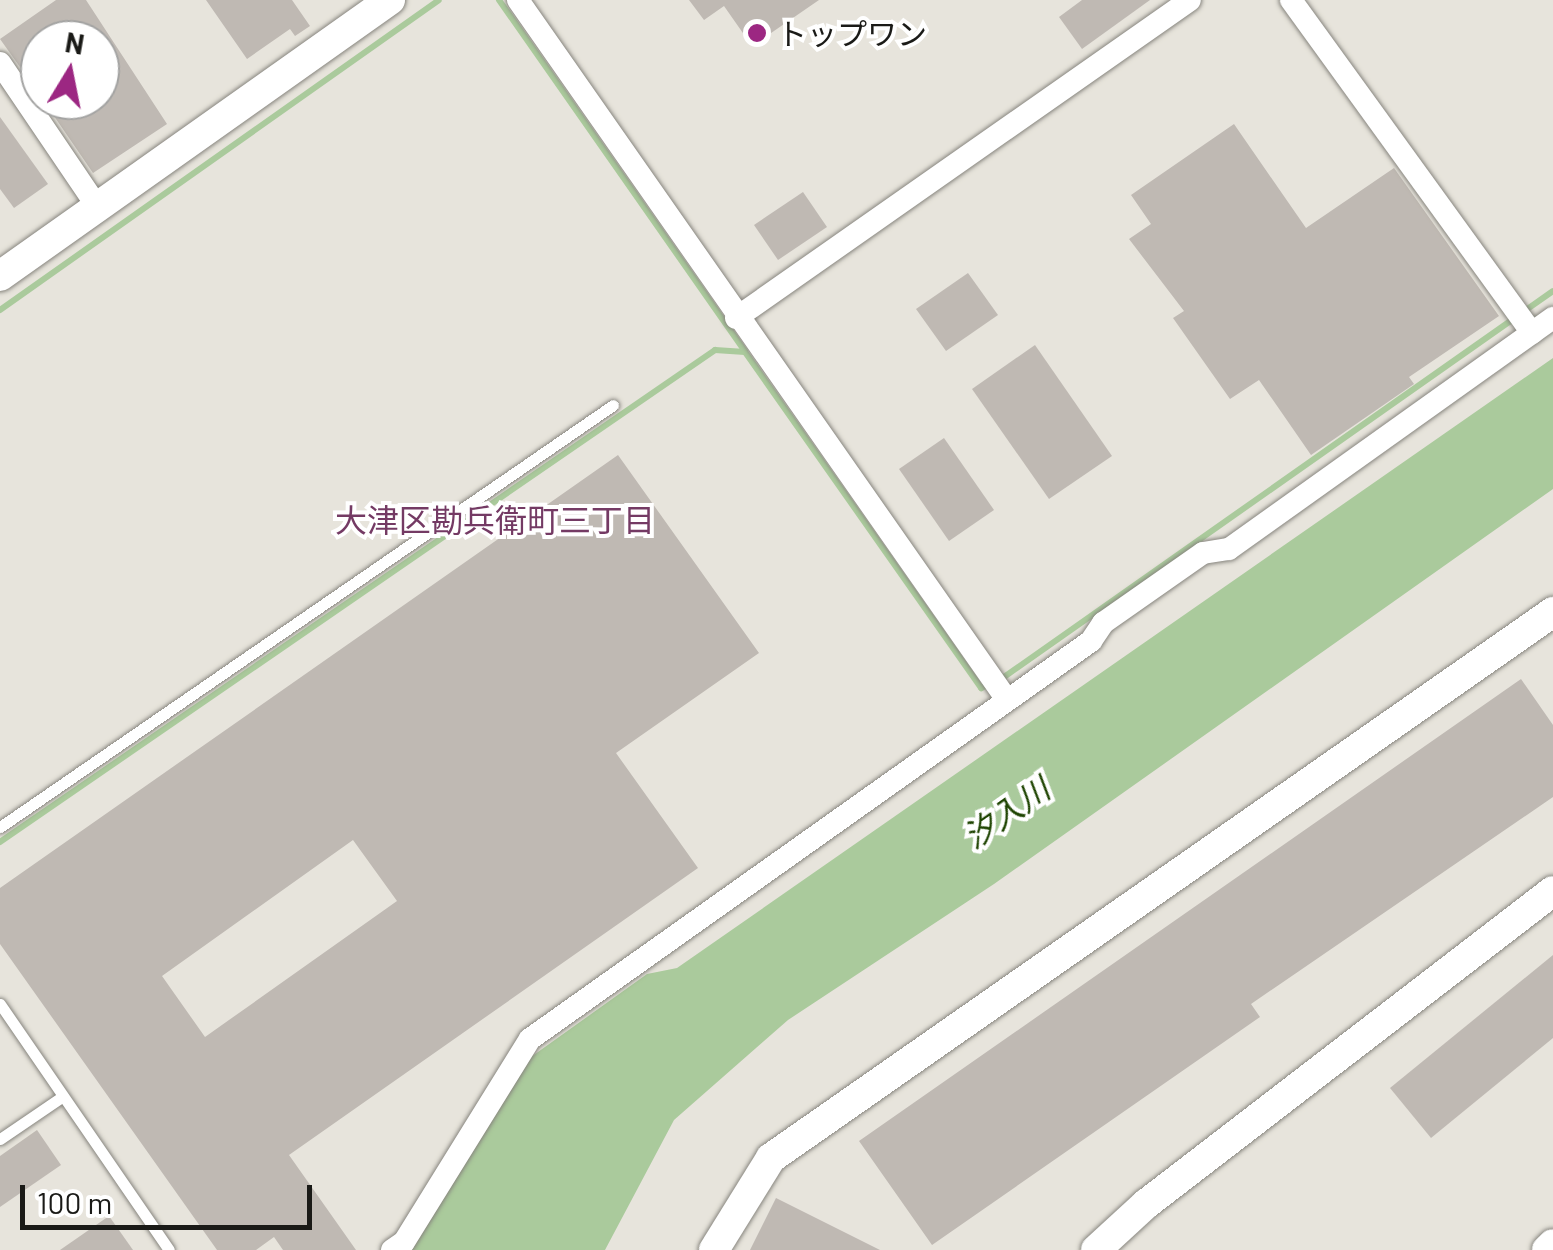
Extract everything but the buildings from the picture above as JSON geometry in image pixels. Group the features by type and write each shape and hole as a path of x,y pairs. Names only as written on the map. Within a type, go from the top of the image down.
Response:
{"street":[{"path":"0,276 390,0"},
{"path":"518,0 736,318 1007,700"},
{"path":"736,318 1190,0"},
{"path":"1291,0 1532,333"},
{"path":"0,62 98,208"},
{"path":"392,1250 404,1242 530,1039 1092,641 1103,623 1117,613 1203,553 1229,548 1553,318"},
{"path":"714,1250 772,1158 1553,612"},
{"path":"1096,1250 1176,1180 1553,891"},
{"path":"1547,1250 1553,1244"}],"lane":[{"path":"0,826 613,405"},
{"path":"0,1004 169,1250"},
{"path":"0,1139 64,1096"}],"water":[{"name":"汐入川","path":"1553,358 1553,489 994,884 788,1020 674,1120 605,1250 412,1250 531,1057 647,974 677,968"}],"waterway":[{"path":"0,310 439,0"},
{"path":"499,0 745,351"},
{"path":"0,842 715,350 745,352 981,688 1004,677 1553,291"}],"place":[{"name":"トップワン","path":"757,33"}],"district":[{"name":"大津区勘兵衛町三丁目","path":"495,519"}]}
